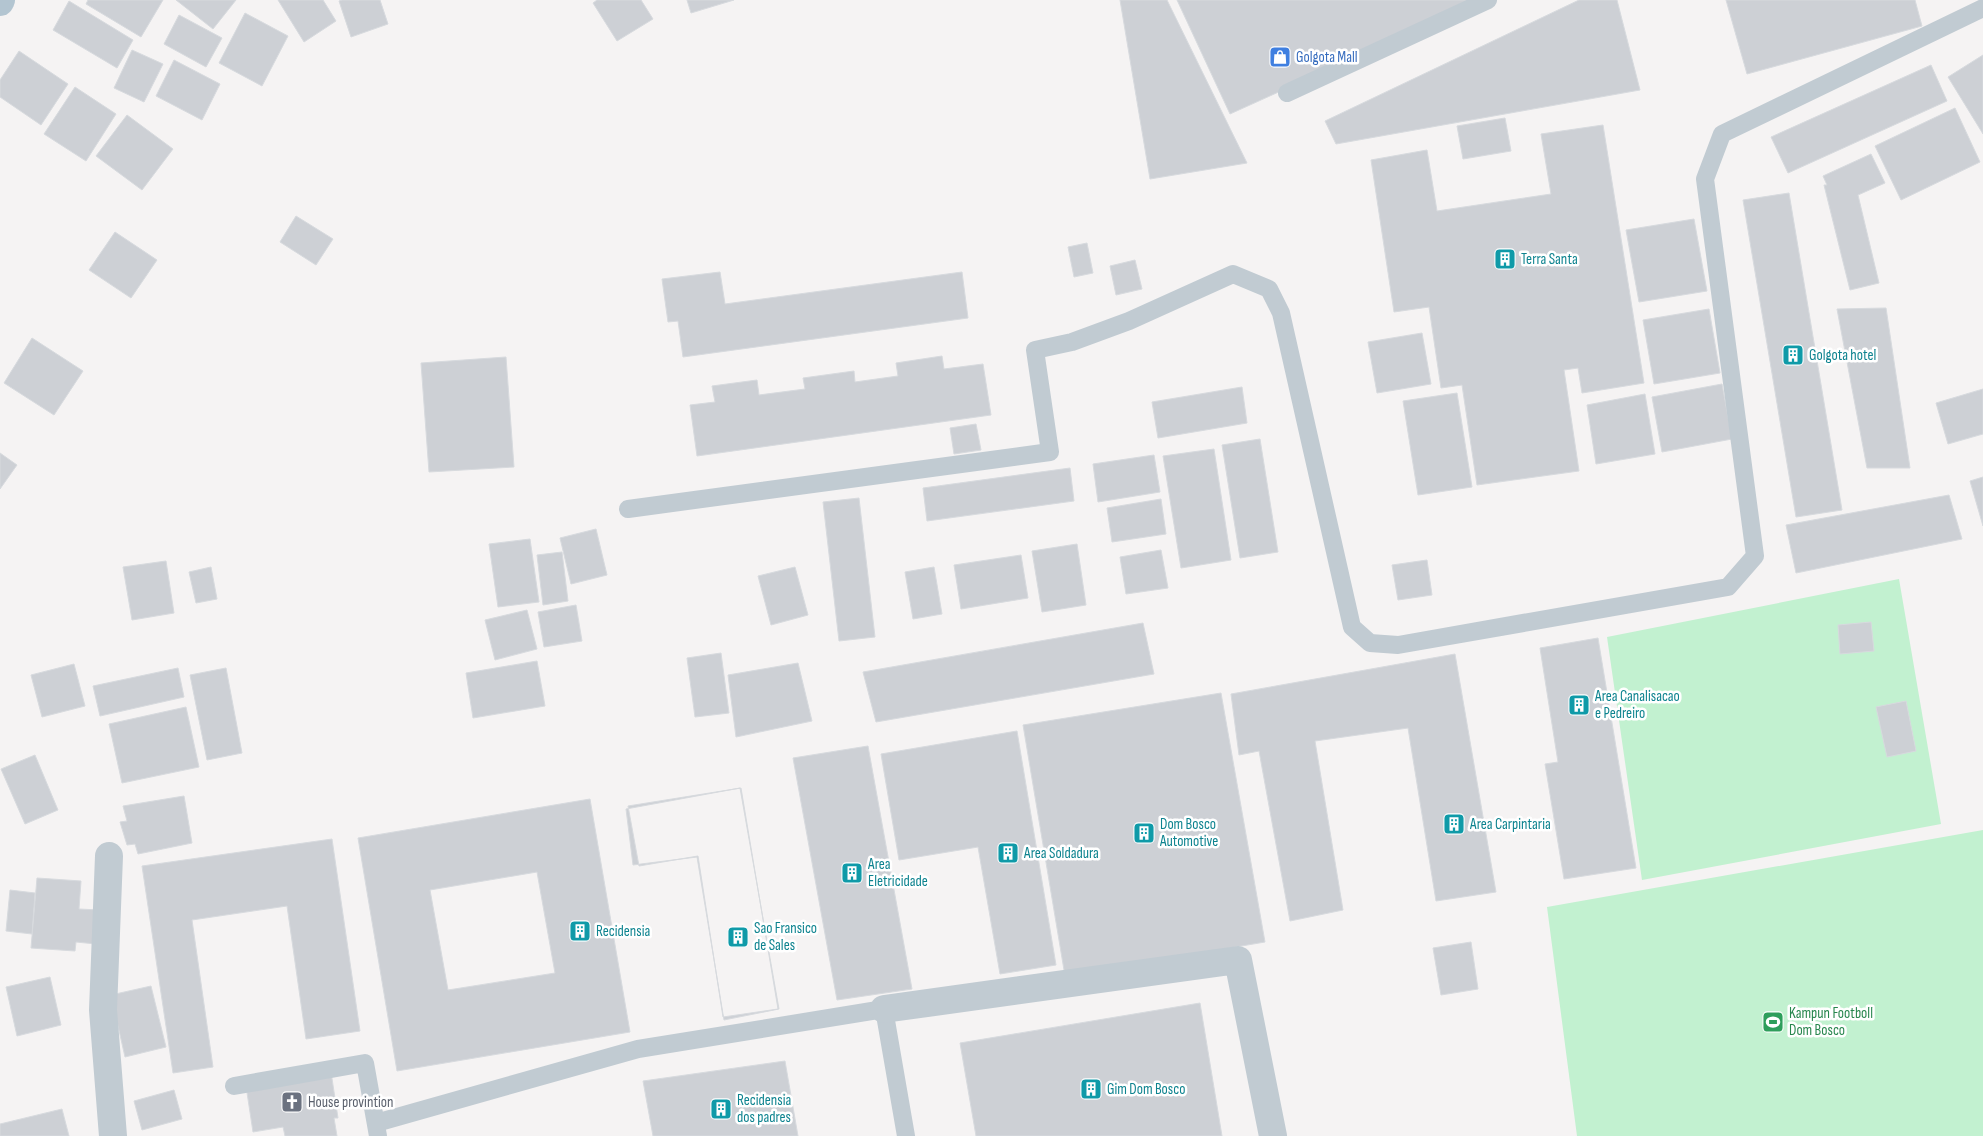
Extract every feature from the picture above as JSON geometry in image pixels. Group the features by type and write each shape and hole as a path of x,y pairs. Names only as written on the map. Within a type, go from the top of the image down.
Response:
{"street":[{"path":"109,856 103,1010 113,1136"},
{"path":"884,1009 1238,960 1273,1136"}],"lane":[{"path":"1287,93 1488,0"},
{"path":"628,509 1050,452 1035,350 1072,342 1129,321 1233,274 1269,289 1282,313 1352,627 1370,643 1398,645 1728,587 1755,556 1705,179 1722,134 1983,8"},
{"path":"234,1086 365,1063 377,1130 638,1049 884,1009 906,1136"}],"green space":[{"path":"1899,579 1941,824 1642,880 1607,637"},
{"name":"Kampun Footboll Dom Bosco","path":"1983,830 1983,1136 1577,1136 1547,907"}],"building":[{"path":"88,0 163,0 141,37 86,4"},
{"path":"176,0 236,0 213,29"},
{"path":"278,0 323,0 336,21 304,42"},
{"path":"380,0 388,24 351,37 339,1"},
{"path":"597,0 641,0 653,19 617,41 593,3"},
{"path":"687,0 734,0 691,13"},
{"path":"1120,0 1167,0 1247,163 1150,179"},
{"name":"Golgota Mall","path":"1177,0 1482,0 1230,114"},
{"path":"1579,0 1617,0 1640,90 1336,144 1325,121"},
{"path":"1726,0 1915,0 1922,26 1747,74"},
{"path":"69,1 133,40 117,68 53,30"},
{"path":"245,13 288,36 262,86 219,63"},
{"path":"179,15 222,38 206,67 164,44"},
{"path":"132,50 163,64 144,102 114,88"},
{"path":"19,51 68,84 41,125 0,97 0,80"},
{"path":"1983,55 1983,134 1948,77"},
{"path":"174,60 220,84 202,120 156,96"},
{"path":"1931,65 1947,101 1788,173 1771,137"},
{"path":"75,87 116,114 86,161 44,134"},
{"path":"1955,108 1980,162 1901,200 1875,146"},
{"path":"127,115 173,149 142,190 96,156"},
{"path":"1505,118 1511,151 1463,159 1457,126"},
{"name":"Terra Santa","path":"1603,125 1644,383 1582,393 1578,368 1564,370 1579,471 1477,485 1462,385 1441,388 1429,307 1394,312 1371,160 1427,150 1437,211 1551,194 1541,134"},
{"path":"1871,154 1885,183 1858,195 1879,283 1850,290 1824,185 1827,185 1823,176"},
{"name":"Golgota hotel","path":"1789,193 1842,510 1796,517 1743,200"},
{"path":"296,216 333,239 316,265 280,242"},
{"path":"1694,219 1707,291 1639,302 1626,230"},
{"path":"115,232 157,260 131,298 89,270"},
{"path":"1087,243 1093,273 1074,277 1068,247"},
{"path":"1135,260 1142,289 1116,295 1110,266"},
{"path":"720,272 725,304 962,272 968,318 683,357 678,321 668,322 662,279"},
{"name":"Golgota hotel","path":"1886,308 1910,468 1867,468 1837,309"},
{"path":"1709,309 1720,373 1654,384 1643,320"},
{"path":"1422,333 1431,384 1377,393 1368,342"},
{"path":"32,338 83,371 54,415 4,383"},
{"path":"942,356 944,369 983,364 991,415 697,456 690,405 715,402 712,386 757,380 759,395 805,389 803,378 854,371 855,382 898,376 896,363"},
{"path":"506,357 514,467 429,472 421,363"},
{"path":"1722,384 1732,439 1662,452 1652,397"},
{"path":"1242,387 1247,423 1158,438 1152,402"},
{"path":"1983,389 1983,434 1948,444 1936,403"},
{"path":"1457,393 1472,487 1418,495 1403,401"},
{"path":"1645,394 1655,454 1596,464 1587,405"},
{"path":"976,424 981,450 954,454 950,428"},
{"path":"1260,439 1278,552 1240,558 1222,445"},
{"path":"1214,449 1231,560 1181,568 1163,456"},
{"path":"0,453 17,465 0,489"},
{"path":"1154,455 1160,492 1098,502 1093,464"},
{"path":"1070,468 1074,501 927,521 923,488"},
{"path":"1983,477 1983,526 1970,481"},
{"path":"1949,495 1962,539 1796,573 1786,525"},
{"path":"859,498 875,637 839,641 823,502"},
{"path":"1161,499 1166,534 1112,542 1107,508"},
{"path":"596,529 607,575 571,584 560,538"},
{"path":"530,539 539,602 498,607 489,544"},
{"path":"1077,544 1086,605 1042,612 1032,551"},
{"path":"1161,550 1168,588 1126,594 1120,557"},
{"path":"562,552 568,601 543,605 537,555"},
{"path":"1021,555 1028,598 961,609 954,565"},
{"path":"1427,560 1432,595 1398,600 1392,565"},
{"path":"166,561 174,613 132,620 123,567"},
{"path":"211,567 217,599 196,603 189,572"},
{"path":"795,567 808,615 771,625 758,576"},
{"path":"934,567 942,614 913,619 905,572"},
{"path":"576,605 582,641 544,647 538,612"},
{"path":"527,610 537,649 495,660 485,620"},
{"path":"1871,622 1874,651 1840,654 1838,625"},
{"path":"1143,623 1154,674 876,722 863,672"},
{"name":"Area Canalisacao e Pedreiro","path":"1598,638 1636,868 1564,879 1545,764 1558,762 1540,648"},
{"path":"721,653 729,713 695,717 687,658"},
{"name":"Area Carpintaria","path":"1455,654 1496,892 1436,901 1408,728 1315,741 1343,910 1290,921 1259,751 1239,755 1231,694"},
{"path":"537,661 545,706 473,718 466,673"},
{"path":"798,663 812,721 736,737 728,675"},
{"path":"74,664 85,706 42,717 31,675"},
{"path":"178,668 184,697 100,716 93,686"},
{"path":"226,668 242,753 207,760 190,675"},
{"name":"Dom Bosco Automotive","path":"1221,693 1265,942 1065,976 1023,725"},
{"path":"1906,701 1916,751 1887,757 1876,707"},
{"path":"186,707 199,767 122,783 109,724"},
{"name":"Area Soldadura","path":"1017,731 1056,965 1000,974 978,847 899,860 881,754"},
{"name":"Area Eletricidade","path":"868,746 912,989 837,1000 793,758"},
{"path":"35,755 58,810 25,824 1,769"},
{"name":"Sao Fransico de Sales","path":"740,788 779,1009 724,1020 697,857 633,865 626,809"},
{"name":"Sao Fransico de Sales","path":"741,788 778,1009 723,1017 698,856 639,866 628,806"},
{"path":"184,796 192,843 138,854 135,844 127,845 120,822 127,821 123,806"},
{"name":"Recidensia","path":"590,799 630,1032 397,1071 358,838","holes":["537,872 555,973 448,990 430,890"]},
{"path":"332,839 360,1031 306,1039 287,906 192,920 213,1067 173,1073 142,866"},
{"path":"37,878 81,881 79,909 99,910 96,944 76,942 75,951 31,948"},
{"path":"10,890 35,893 32,934 6,931"},
{"path":"1471,942 1478,989 1441,995 1433,948"},
{"path":"50,977 61,1025 17,1036 6,987"},
{"path":"151,986 166,1047 125,1057 111,995"},
{"name":"Gim Dom Bosco","path":"1200,1003 1222,1136 976,1136 960,1043"},
{"name":"Recidensia dos padres","path":"785,1061 798,1136 653,1136 643,1081"},
{"name":"House provintion","path":"331,1072 338,1118 334,1118 337,1136 285,1136 283,1127 253,1132 246,1086"},
{"path":"174,1090 182,1119 142,1130 134,1101"},
{"path":"62,1109 69,1136 0,1136 0,1124"}],"place":[{"name":"Golgota Mall","path":"1280,57"},
{"name":"Terra Santa","path":"1505,259"},
{"name":"Golgota hotel","path":"1793,355"},
{"name":"Area Canalisacao e Pedreiro","path":"1579,705"},
{"name":"Area Carpintaria","path":"1454,824"},
{"name":"Dom Bosco Automotive","path":"1144,833"},
{"name":"Area Soldadura","path":"1008,853"},
{"name":"Area Eletricidade","path":"852,873"},
{"name":"Recidensia","path":"580,931"},
{"name":"Sao Fransico de Sales","path":"738,937"},
{"name":"Kampun Footboll Dom Bosco","path":"1773,1022"},
{"name":"Gim Dom Bosco","path":"1091,1089"},
{"name":"House provintion","path":"292,1102"},
{"name":"Recidensia dos padres","path":"721,1109"}]}
